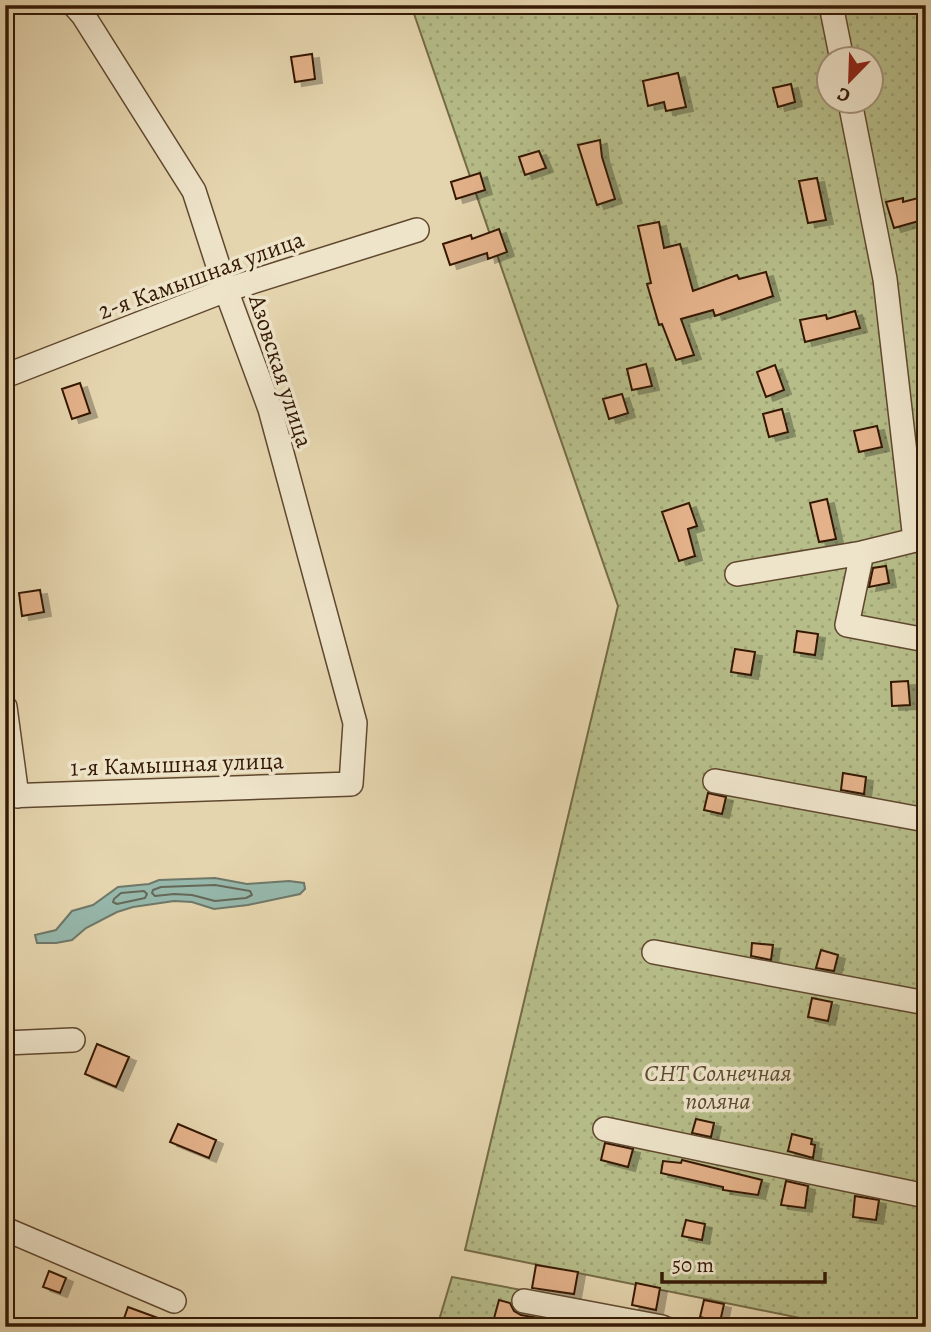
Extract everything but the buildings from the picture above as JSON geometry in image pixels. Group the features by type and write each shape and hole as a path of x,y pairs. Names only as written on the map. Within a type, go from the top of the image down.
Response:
{"street":[{"name":"Азовская улица","path":"74,5 83,15 194,191 226,290 270,409 355,723 351,784"},
{"path":"831,5 839,46"},
{"path":"737,574 915,540 885,279 853,116"},
{"name":"2-я Камышная улица","path":"5,376 226,290 417,230"},
{"path":"862,552 847,625 926,639"},
{"path":"5,707 11,796"},
{"path":"715,780 926,820"},
{"name":"1-я Камышная улица","path":"11,796 351,784"},
{"path":"654,952 926,1003"},
{"path":"5,1043 73,1040"},
{"path":"605,1129 926,1196"},
{"path":"5,1229 174,1301"},
{"path":"524,1301 662,1327"}],"green space":[{"name":"СНТ Солнечная поляна","path":"411,5 926,5 926,1327 844,1327 465,1250 618,606"},
{"path":"452,1277 721,1327 437,1327"}],"water":[{"path":"215,878 247,884 289,881 304,883 305,889 300,894 214,909 192,902 174,901 133,907 86,928 72,940 37,943 35,935 56,930 72,911 93,905 118,887 149,884 159,880"}]}
